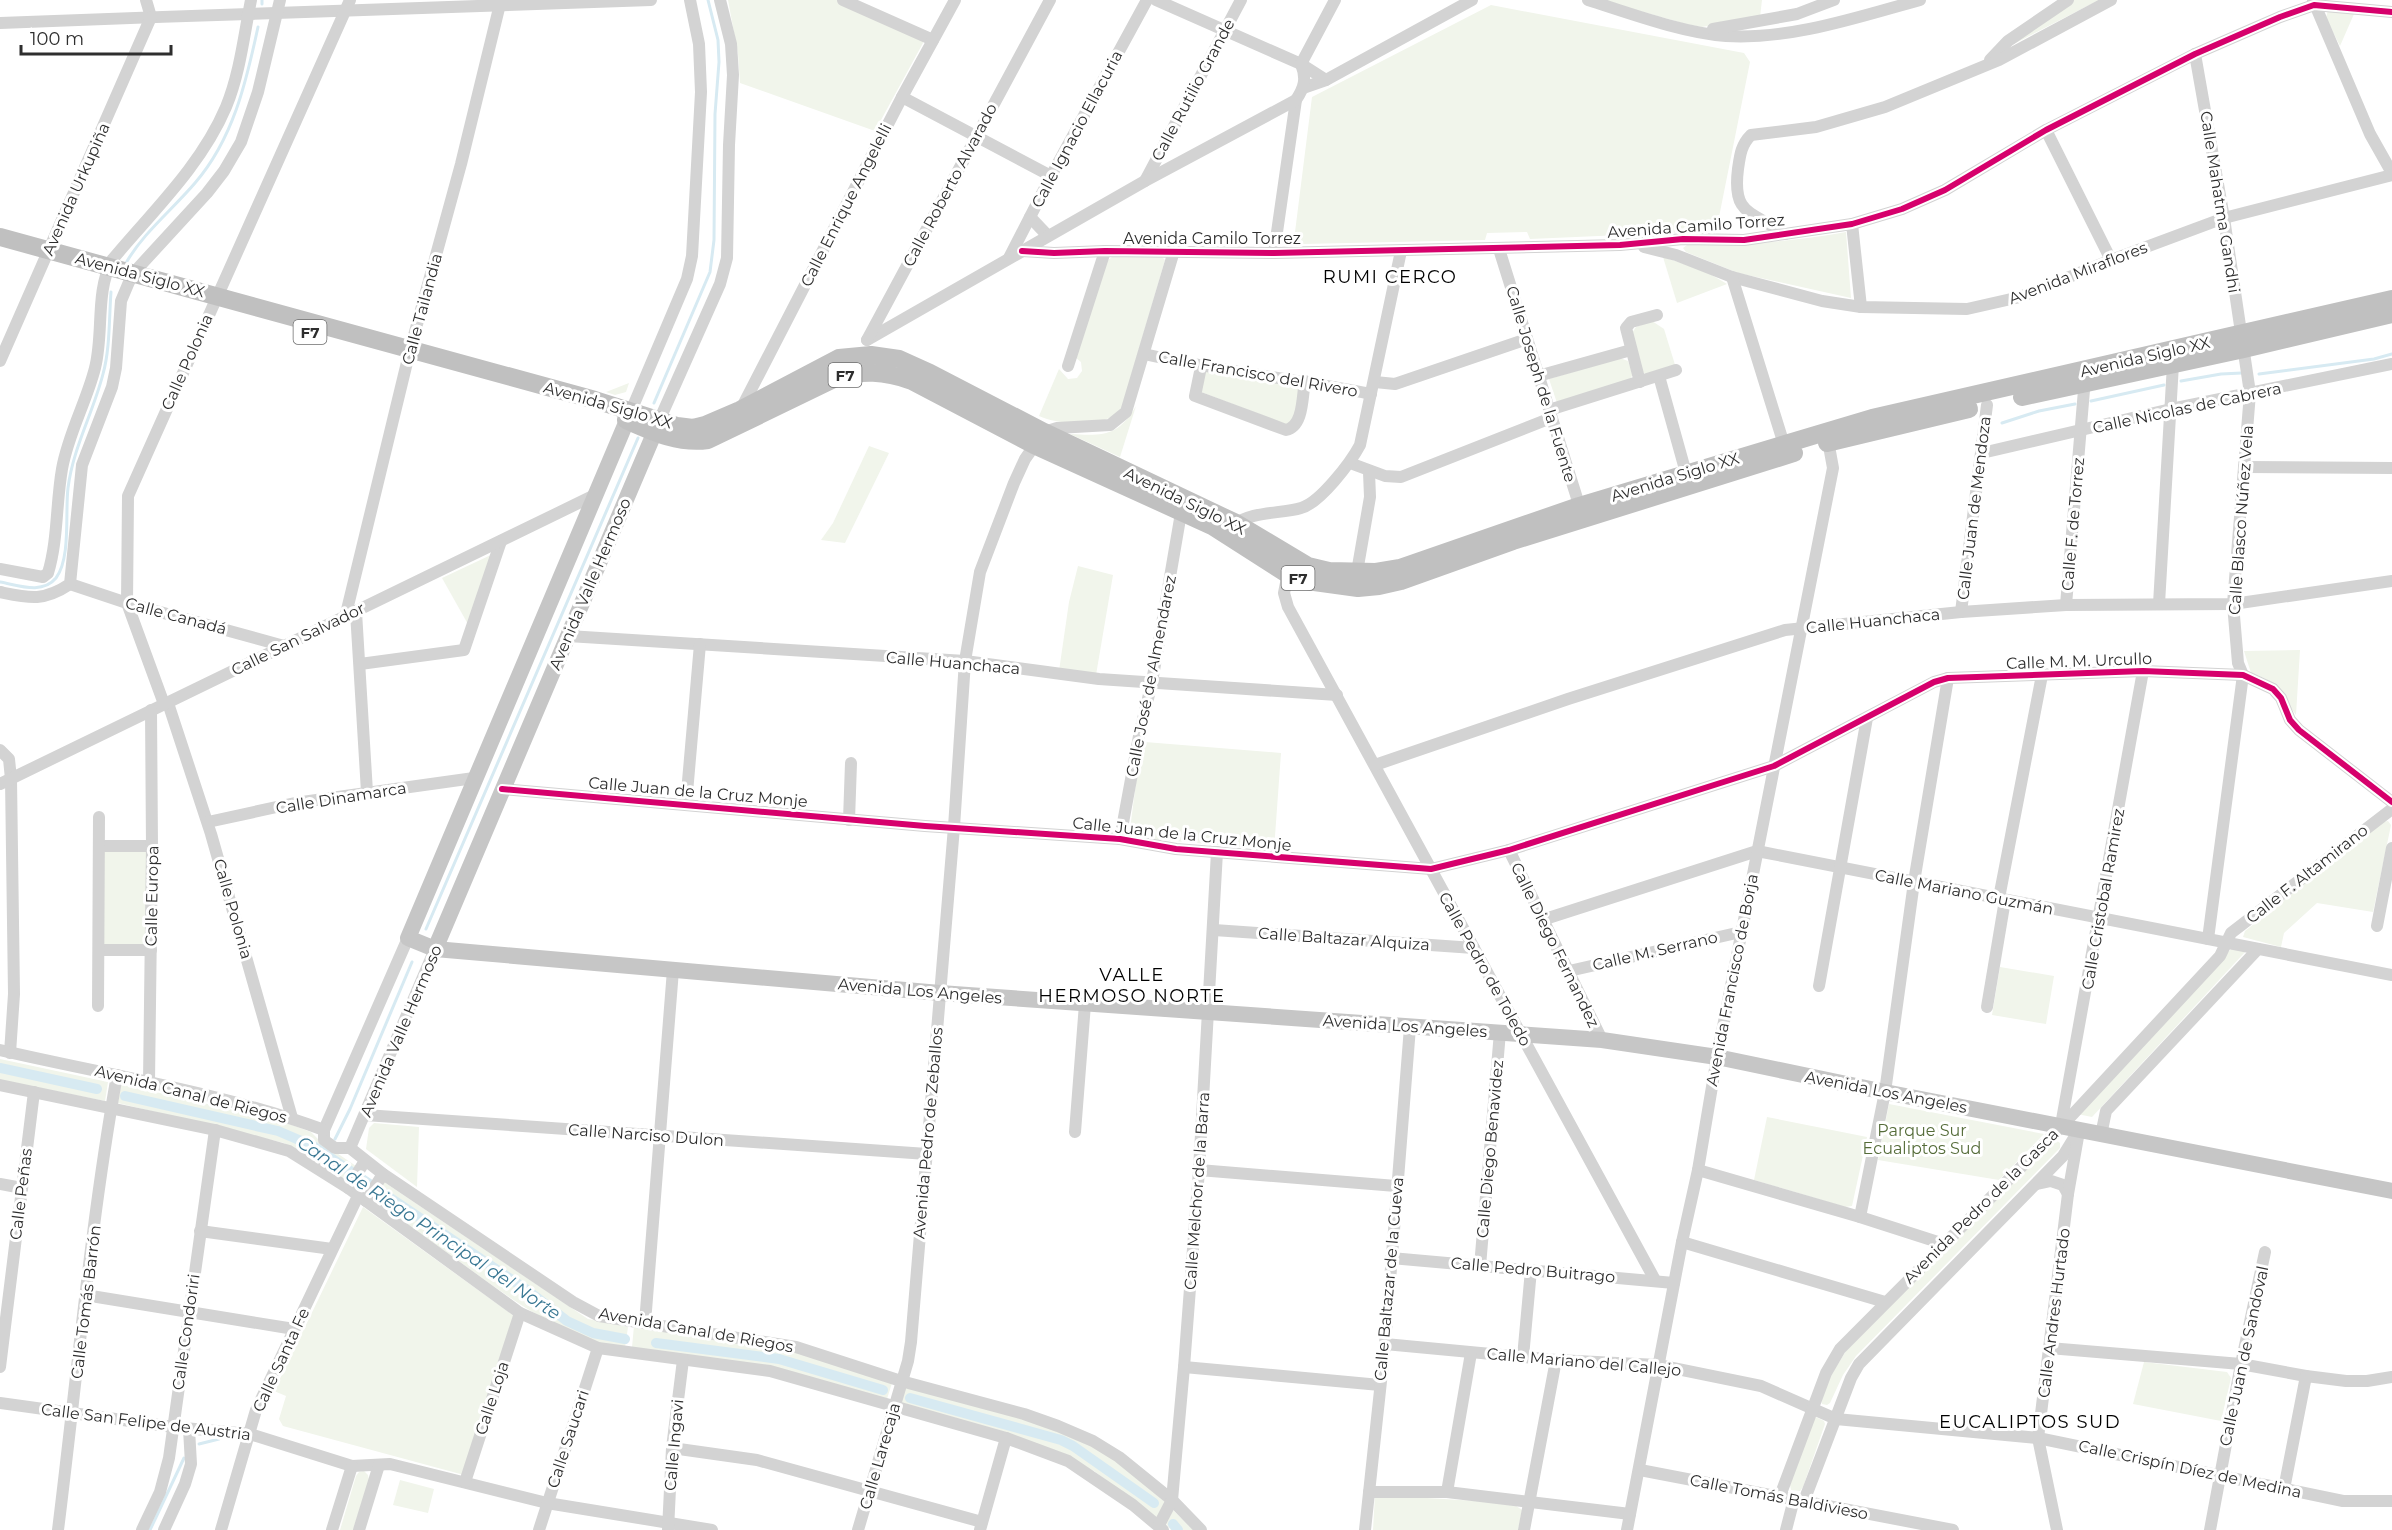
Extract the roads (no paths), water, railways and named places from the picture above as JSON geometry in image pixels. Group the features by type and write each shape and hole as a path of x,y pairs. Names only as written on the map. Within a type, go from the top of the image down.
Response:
{"highway":[{"name":"Avenida Siglo XX","path":"0,237 47,255 106,272 629,416 691,442 708,440 834,379 862,356"},
{"name":"Avenida Siglo XX","path":"0,249 47,255"},
{"name":"Avenida Siglo XX","path":"1827,437 1987,405 2085,377 2173,364 2392,299"},
{"name":"Avenida Siglo XX","path":"1290,566 1357,572 1400,568 1827,437 1872,418 2085,377 2242,342 2392,314"},
{"name":"Avenida Siglo XX","path":"657,427 693,428 705,425 740,410 831,361 862,356"},
{"name":"Avenida Siglo XX","path":"862,356 874,371 912,381 1231,529 1290,566 1307,581 1337,586 1358,588 1401,581 1513,541 1686,473 1786,450"},
{"name":"Avenida Siglo XX","path":"1039,439 1181,513 1212,526 1231,529"}],"main road":[{"name":"Avenida Valle Hermoso","path":"408,938 629,416"},
{"name":"Avenida Valle Hermoso","path":"435,949 657,427"},
{"name":"Avenida Los Angeles","path":"408,938 435,949 940,993 1209,1014 1602,1040 1717,1057 2392,1191"}],"street":[{"path":"146,0 151,17"},
{"path":"0,569 43,577 48,573 62,467 95,367 106,272 112,260 175,188 210,139 229,96 239,65 250,0"},
{"path":"0,592 30,599 46,597 69,585 82,465 112,387 116,368 121,301 131,278 207,193 224,171 241,142 258,92 280,0"},
{"path":"0,23 278,14 349,4 651,0"},
{"name":"Avenida Valle Hermoso","path":"629,416 687,279 692,256 700,92 699,45 690,0"},
{"name":"Avenida Valle Hermoso","path":"657,427 720,284 727,258 733,75 731,44 720,0"},
{"path":"843,0 933,40"},
{"name":"Calle Enrique Angelelli","path":"740,410 902,97 955,0"},
{"name":"Calle Roberto Alvarado","path":"862,356 976,136 1050,0"},
{"name":"Calle Ignacio Ellacuria","path":"1009,258 1147,0"},
{"path":"1156,0 1301,64 1326,80"},
{"name":"Calle Rutilio Grande","path":"1145,180 1241,0"},
{"path":"1274,253 1296,100 1304,88 1305,75 1301,64 1335,0"},
{"path":"1304,88 1326,80 1473,0"},
{"path":"1588,0 1687,29 1726,36 1759,36 1833,24 1920,0"},
{"path":"1701,31 1788,16 1834,0"},
{"path":"1988,63 2008,41 2068,0"},
{"path":"1785,234 1750,214 1742,207 1738,199 1735,190 1741,148 1751,135 1816,127 1866,113 1926,92 2038,40 2110,0"},
{"name":"Calle Tailandia","path":"345,618 410,354 461,164 501,2"},
{"path":"2313,3 2370,134 2392,174"},
{"name":"Avenida Camilo Torrez","path":"1022,251 1054,254 1105,250 1274,253 1498,249 1620,245 1683,239 1744,240 1852,224 1902,209 1945,190 2046,130 2195,54 2313,3 2392,12"},
{"name":"Calle Polonia","path":"292,1118 208,822 128,603 128,496 214,300 349,4"},
{"name":"Avenida Urkupiña","path":"0,361 151,17"},
{"name":"Calle Mahatma Gandhi","path":"2195,54 2224,218 2242,342"},
{"path":"902,97 1051,176"},
{"path":"862,356 1009,258 1145,180 1296,100"},
{"path":"2046,130 2111,260"},
{"name":"Avenida Miraflores","path":"1620,245 1654,248 1732,277 1822,301 1861,307 1967,309 2020,297 2224,218 2392,174"},
{"path":"1030,218 1048,236"},
{"path":"1852,224 1861,307"},
{"name":"Calle Joseph de la Fuente","path":"1498,249 1581,513"},
{"path":"1068,366 1105,250"},
{"path":"1039,439 1057,428 1101,426 1117,422 1126,412 1174,251"},
{"path":"1231,529 1251,518 1303,508 1314,501 1350,463 1360,445 1401,251"},
{"path":"1732,277 1786,450"},
{"path":"1640,382 1625,333 1628,324 1656,315"},
{"name":"Calle Francisco del Rivero","path":"1144,354 1201,367 1373,388 1395,384 1527,339"},
{"name":"Calle Blasco Núñez Vela","path":"2208,939 2243,675 2238,663 2233,604 2250,393 2242,342"},
{"path":"1539,376 1631,350"},
{"path":"2159,604 2173,364"},
{"name":"Calle Nicolas de Cabrera","path":"1982,453 2171,409 2392,364"},
{"path":"1201,367 1195,396 1286,430 1296,425 1299,419 1305,381"},
{"path":"1350,463 1369,472 1401,477 1550,414 1676,370"},
{"path":"1659,376 1686,473"},
{"name":"Calle F. de Torrez","path":"2066,605 2085,377"},
{"name":"Calle Juan de Mendoza","path":"1960,612 1987,405"},
{"name":"Avenida Francisco de Borja","path":"1627,1530 1698,1170 1741,932 1833,468 1827,437"},
{"name":"Avenida Pedro de Zeballos","path":"901,1381 908,1361 911,1342 954,827 965,662 980,572 1014,483 1039,439"},
{"path":"2244,467 2392,468"},
{"path":"1357,572 1370,496 1369,472"},
{"name":"Calle San Salvador","path":"6,782 597,494"},
{"name":"Calle José de Almendarez","path":"1120,839 1139,736 1152,682 1181,513"},
{"path":"360,664 464,650 501,541"},
{"name":"Calle Pedro de Toledo","path":"1290,566 1284,593 1288,607 1654,1280"},
{"name":"Calle Huanchaca","path":"1375,765 1785,630 1960,612 2066,605 2233,604 2392,581"},
{"name":"Calle Canadá","path":"69,585 284,646"},
{"path":"357,612 367,792"},
{"name":"Calle Huanchaca","path":"568,636 965,662 1055,674 1337,695"},
{"path":"686,804 700,644"},
{"name":"Calle M. M. Urcullo","path":"1774,766 1934,682 1948,678 2143,671 2243,675 2273,690 2281,698 2290,720 2299,730 2392,802"},
{"name":"Calle Cristobal Ramirez","path":"2061,1127 2143,671"},
{"path":"1987,1007 2002,899 2042,675"},
{"path":"1860,1217 1885,1092 1914,882 1948,678"},
{"name":"Calle Europa","path":"149,1082 153,846 151,710"},
{"path":"1819,986 1867,718"},
{"path":"0,750 9,759 6,782 14,994 5,1052"},
{"path":"849,820 851,763"},
{"name":"Calle Juan de la Cruz Monje","path":"502,789 849,820 1120,839 1176,849 1431,869 1509,850 1774,766"},
{"name":"Calle Dinamarca","path":"208,822 295,803 474,778"},
{"name":"Calle F. Altamirano","path":"2225,943 2231,933 2392,809"},
{"path":"98,1006 99,817"},
{"path":"99,846 153,846"},
{"path":"2377,926 2392,848"},
{"name":"Calle Diego Fernandez","path":"1509,850 1602,1040"},
{"name":"Calle Mariano Guzmán","path":"1542,920 1757,851 2392,975"},
{"name":"Calle Melchor de la Barra","path":"1161,1528 1173,1500 1199,1170 1217,852"},
{"name":"Calle Baltazar Alquiza","path":"1214,930 1474,948"},
{"name":"Calle M. Serrano","path":"1569,971 1741,932"},
{"name":"Avenida Valle Hermoso","path":"324,1130 408,938"},
{"name":"Avenida Pedro de la Gasca","path":"1780,1496 1812,1409 1832,1361 1840,1349 2061,1127 2220,956 2225,943"},
{"name":"Avenida Valle Hermoso","path":"351,1148 435,949"},
{"path":"2101,1135 2106,1111 2258,949"},
{"path":"99,950 151,950"},
{"path":"645,1323 673,970"},
{"path":"1075,1132 1085,1004"},
{"name":"Calle Baltazar de la Cueva","path":"1365,1530 1385,1344 1410,1027"},
{"name":"Calle Diego Benavidez","path":"1480,1266 1500,1032"},
{"name":"Avenida Canal de Riegos","path":"5,1052 149,1082 292,1118 324,1130 324,1140 335,1148 351,1148 364,1183 520,1313 598,1348 770,1371 1006,1438 1068,1461 1091,1475 1161,1528"},
{"name":"Calle Tomás Barrón","path":"58,1530 85,1295 117,1076"},
{"name":"Avenida Canal de Riegos","path":"0,1085 215,1130 290,1151 364,1183 599,1316 796,1347 901,1381 1024,1414 1077,1433 1119,1457 1173,1500 1201,1530"},
{"name":"Calle Peñas","path":"0,1367 34,1092"},
{"name":"Calle Narciso Dulon","path":"365,1115 927,1154"},
{"name":"Calle Condoriri","path":"142,1530 160,1492 169,1458 215,1130"},
{"name":"Avenida Pedro de la Gasca","path":"1786,1530 1859,1364 2037,1184 2063,1156 2079,1130"},
{"name":"Calle Andres Hurtado","path":"2057,1530 2038,1438 2068,1194 2079,1130"},
{"path":"1199,1170 1396,1186"},
{"path":"1698,1170 1944,1244"},
{"path":"2037,1184 2050,1181 2063,1185 2068,1194"},
{"name":"Calle Santa Fe","path":"221,1530 256,1410 364,1183"},
{"path":"0,1184 22,1188"},
{"path":"200,1231 332,1249"},
{"path":"1682,1242 1885,1302"},
{"name":"Calle Juan de Sandoval","path":"2210,1530 2241,1364 2265,1252"},
{"name":"Calle Pedro Buitrago","path":"1391,1258 1674,1283"},
{"path":"1523,1357 1531,1270"},
{"path":"85,1295 294,1329"},
{"name":"Calle Loja","path":"465,1482 520,1313"},
{"name":"Calle Mariano del Callejo","path":"1385,1344 1556,1360 1659,1365 1761,1386 1812,1409"},
{"name":"Calle Saucari","path":"539,1530 598,1348"},
{"path":"2049,1348 2241,1364 2306,1376 2367,1381 2392,1377"},
{"path":"1447,1492 1471,1353"},
{"name":"Calle Ingavi","path":"668,1526 672,1448 683,1360"},
{"path":"1524,1530 1556,1360"},
{"path":"1184,1367 1380,1385"},
{"path":"2284,1489 2306,1376"},
{"name":"Calle Larecaja","path":"858,1530 901,1381"},
{"name":"Calle San Felipe de Austria","path":"0,1403 172,1427 249,1434 351,1466 390,1464 547,1503 668,1526 712,1530"},
{"name":"Calle Crispín Díez de Medina","path":"1812,1409 1836,1419 2038,1438 2343,1501 2392,1501"},
{"path":"164,1530 185,1484 191,1464 189,1429"},
{"path":"672,1448 757,1460 981,1526 1006,1438"},
{"path":"359,1530 379,1465"},
{"path":"332,1530 351,1466"},
{"name":"Calle Tomás Baldivieso","path":"1640,1470 1780,1496 1914,1526 1953,1530"},
{"path":"1368,1492 1447,1492 1529,1504 1630,1514"}],"waterway":[{"path":"654,403 710,272 714,240 715,114 719,62 718,40 708,0"},
{"path":"126,263 149,232 195,183 219,148 243,89 258,27"},
{"path":"0,582 37,588 50,583 61,569 66,547 68,488 105,364 111,292"},
{"path":"2259,374 2374,359 2392,354"},
{"path":"2181,381 2242,373"},
{"path":"2091,401 2164,385"},
{"path":"2002,423 2039,411 2075,404"},
{"path":"426,929 638,438"},
{"path":"335,1139 412,962"},
{"name":"Canal de Riego Principal del Norte","path":"0,1068 97,1089"},
{"name":"Canal de Riego Principal del Norte","path":"125,1096 278,1131 313,1146 527,1290 567,1321 593,1333 625,1339"},
{"name":"Canal de Riego Principal del Norte","path":"656,1343 779,1359 883,1390"},
{"name":"Canal de Riego Principal del Norte","path":"910,1398 1061,1440 1154,1503"},
{"path":"199,1444 219,1439"},
{"path":"150,1530 184,1458"},
{"name":"Canal de Riego Principal del Norte","path":"1173,1524 1178,1530"}],"district":[{"name":"RUMI CERCO","path":"1390,277"},
{"name":"VALLE HERMOSO NORTE","path":"1132,985"},
{"name":"EUCALIPTOS SUD","path":"2030,1422"}],"park label":[{"name":"Parque Sur Ecualiptos Sud","path":"1922,1139"}]}
